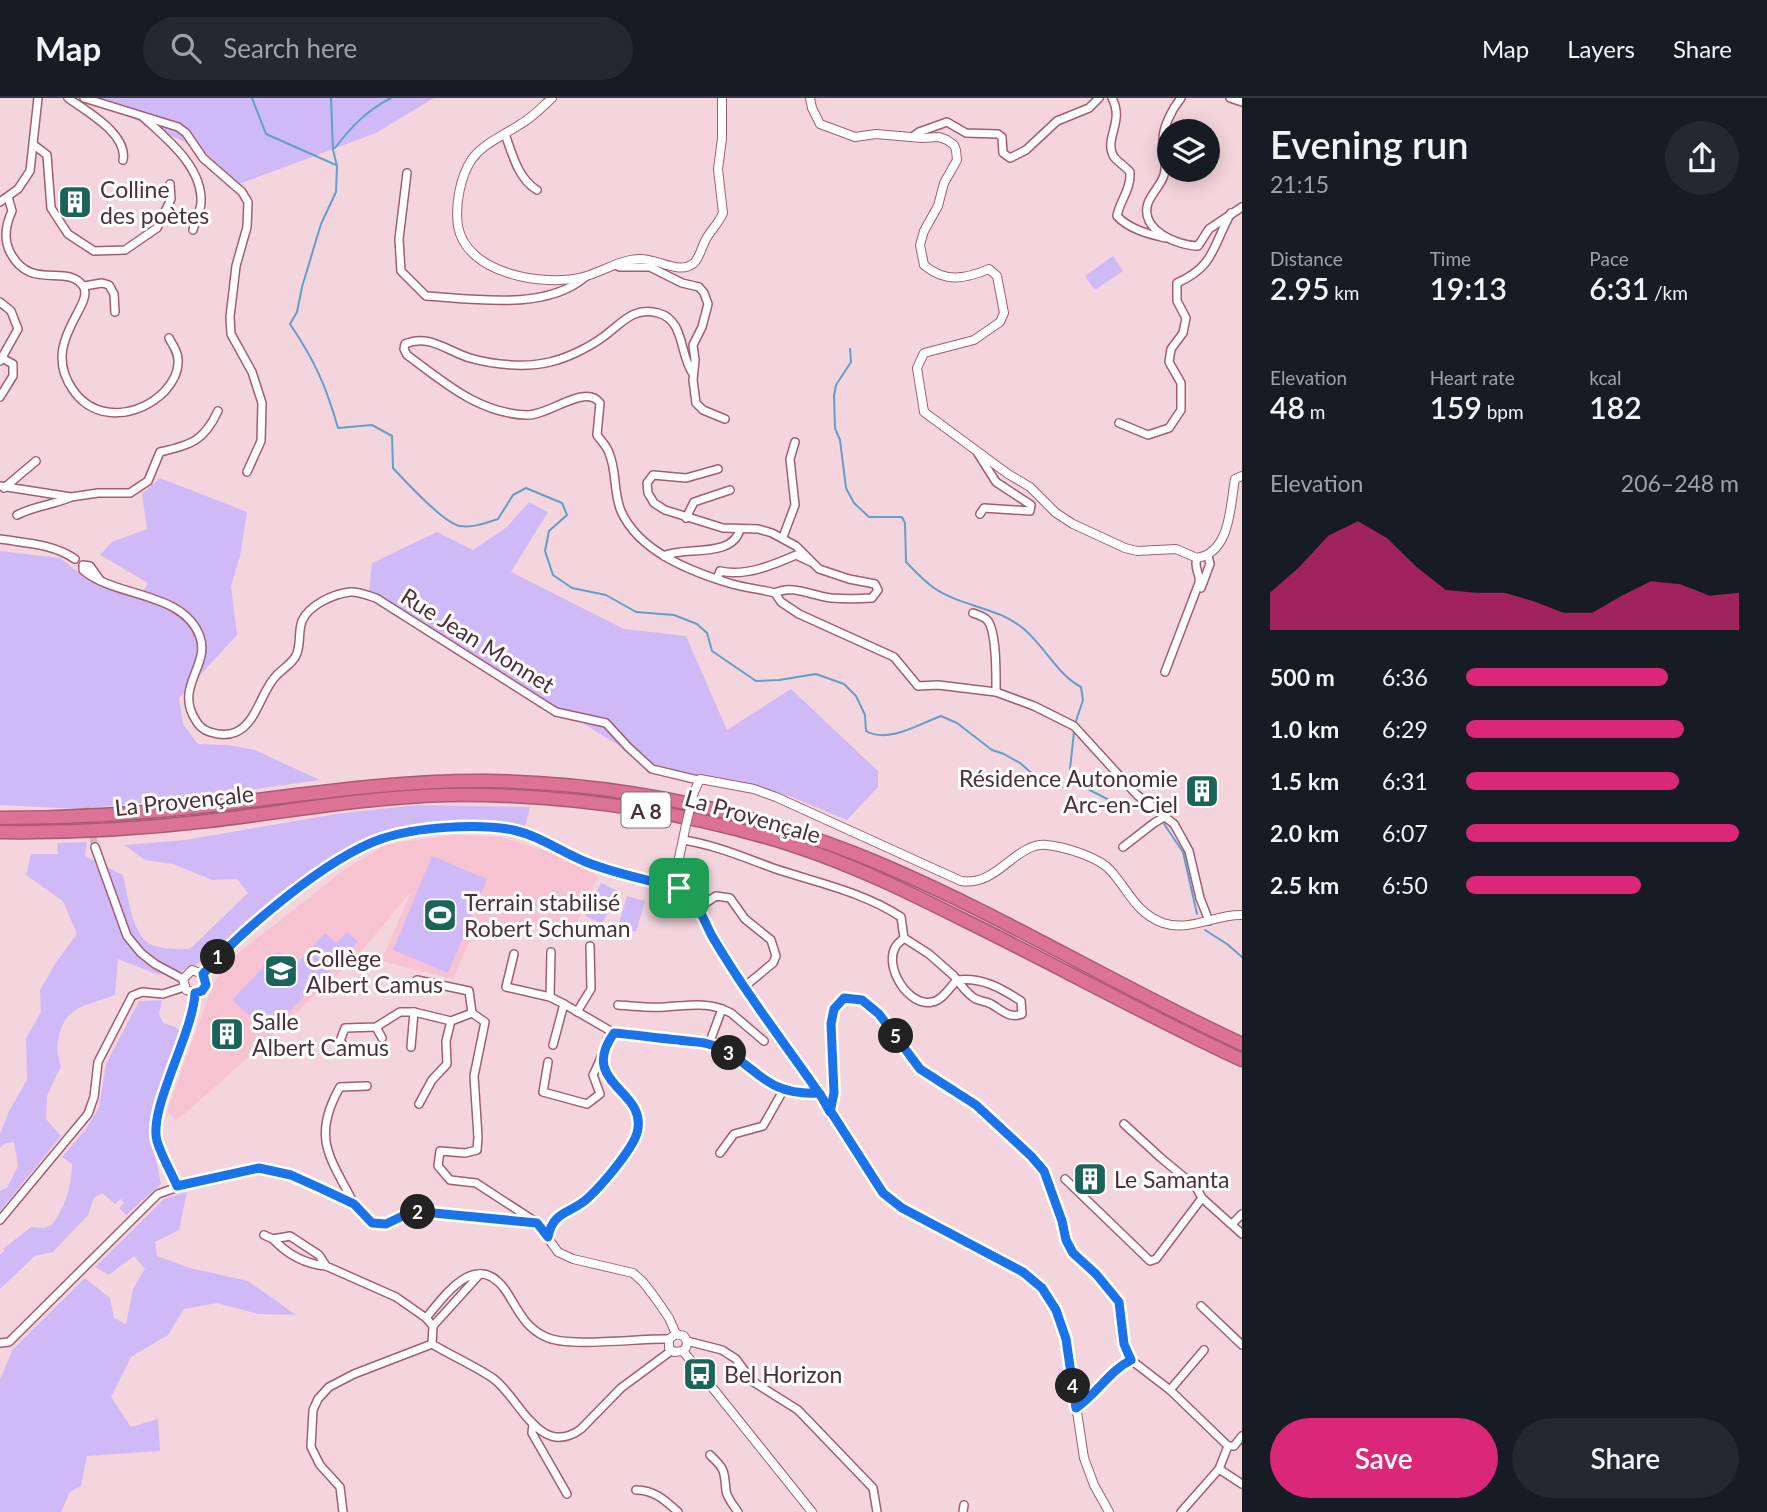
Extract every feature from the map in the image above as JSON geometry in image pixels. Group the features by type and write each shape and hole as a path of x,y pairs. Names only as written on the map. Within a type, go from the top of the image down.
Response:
{"highway":[{"name":"La Provençale","path":"0,818 134,814 363,787 486,781 606,789 668,799 799,833 888,868 1242,1044"},
{"name":"La Provençale","path":"0,832 62,833 148,827 359,801 484,794 617,804 667,813 796,846 864,873 988,932 1242,1060"}],"street":[{"path":"0,202 24,182 30,171 38,98"},
{"path":"68,98 107,126 121,144 123,160"},
{"path":"84,98 178,127 186,133 203,158 242,192 247,202 247,227 236,266 230,317 231,334 252,373 262,403 261,441 247,472"},
{"path":"551,98 536,114 481,150 468,166 459,194 457,214 461,237 485,263 512,274 551,281 585,277 638,258 676,267 685,267 696,262 705,239 723,213 718,169 722,139 722,98"},
{"path":"810,98 815,117 828,129 855,137 876,134 939,137 947,140 956,150 957,160 944,183 938,206 920,245 924,265 947,278 972,276 989,269 997,276 1004,313 1000,322 974,340 924,353 917,368 924,412 1030,487 1056,513 1073,524 1137,551 1176,549 1197,558 1208,556 1218,547 1224,534 1235,479 1242,476"},
{"path":"912,137 947,122 966,133 998,134 1002,137 1003,153 1010,158 1026,150 1057,121 1089,108 1099,98"},
{"path":"1112,98 1117,124 1111,136 1111,149 1130,172 1131,183 1119,204 1117,216 1123,222 1145,233 1185,246 1198,246 1209,229 1242,207"},
{"path":"1165,238 1149,221 1147,205 1165,174 1163,138 1171,114 1181,98"},
{"path":"1230,98 1242,102"},
{"path":"142,117 176,147 199,184 201,205 193,230"},
{"path":"505,134 524,178 537,190"},
{"path":"33,145 47,155 51,208 68,234 93,251 125,250 157,228 171,199 170,184"},
{"path":"407,173 399,239 401,271 426,296 504,301 555,293 585,277"},
{"path":"8,197 12,211 6,238 17,265 27,272 73,279 83,286 86,295 68,327 62,350 63,366 70,386 89,406 98,411 124,413 154,402 172,383 179,364 178,353 169,338"},
{"path":"1119,423 1148,435 1169,429 1181,410 1181,383 1169,362 1171,349 1183,334 1186,318 1177,301 1177,283 1193,276 1208,263 1219,234 1231,213"},
{"path":"615,265 650,267 682,283 699,287 704,293 708,304 702,327 693,345 696,403 703,410 725,419"},
{"path":"83,286 102,283 109,285 114,295 116,312"},
{"path":"0,302 10,311 18,329 1,359 13,364 13,376 0,397"},
{"path":"693,374 685,358 678,327 664,314 644,311 624,319 594,343 550,362 489,362 470,358 443,346 413,340 405,344 404,349 407,355 458,392 487,408 533,415 580,396 596,398 600,403 597,435 608,449 614,490 622,514 638,536 664,555 717,579 775,593 784,588 832,598 872,598 878,590 875,584 819,569 783,537 758,529 723,528 686,518 654,503 648,493 647,483 653,475 686,478 718,469"},
{"path":"17,515 31,507 53,504 71,497 98,493 130,493 148,481 160,452 191,444 210,428 218,411"},
{"path":"783,537 796,505 790,459 795,442"},
{"path":"975,448 996,482 1031,505 1030,510 984,508 981,514"},
{"path":"2,487 36,461"},
{"path":"2,487 71,497"},
{"path":"686,518 694,502 730,490"},
{"path":"664,555 673,551 689,553 716,548 736,539 740,529"},
{"name":"Rue Jean Monnet","path":"0,539 37,544 62,551 90,566 100,580 172,606 194,624 202,640 201,657 192,680 188,708 204,730 221,736 238,732 251,719 274,678 294,660 298,652 303,618 312,608 325,600 352,591 376,598 556,712 606,723 652,769 698,780 746,787 776,797 969,883 984,879 1038,845 1056,846 1092,857 1107,866 1135,904 1154,919 1180,926 1242,915"},
{"path":"717,579 720,571 730,573 765,568 796,555 815,564"},
{"path":"1177,651 1207,575 1210,564 1208,556"},
{"path":"1165,672 1199,583 1200,578 1195,568 1197,558"},
{"path":"775,593 781,602 799,614 894,657 918,686 938,685 996,692 1034,706 1074,726 1138,794 1174,824 1189,850 1197,888 1209,922"},
{"path":"973,613 988,621 995,649 996,692"},
{"path":"679,888 678,866 698,780"},
{"path":"1123,847 1154,822 1166,816"},
{"path":"203,974 228,948 307,882 364,846 401,834 458,827 511,830 534,836 598,867 679,888 688,894 698,908 744,987 819,1093 883,1193 902,1208 1023,1272 1042,1288 1056,1310 1066,1339 1084,1458 1094,1485 1109,1512"},
{"path":"683,840 734,852 759,863 869,899 901,917 904,938 929,954 957,980 972,997 1015,1017 1023,1014 1021,1001 999,987 971,979 957,980 940,999 931,1003 915,998 904,989 895,975 895,947 904,938"},
{"path":"95,846 127,936 141,953 184,983 189,992 202,991 206,985 203,974"},
{"path":"698,908 716,896 730,898 746,919 771,940 776,956 773,963 744,987"},
{"path":"577,1012 591,989 590,946"},
{"path":"550,997 551,952"},
{"path":"514,954 506,986 550,997 614,1033 709,1044 726,1051 760,1078 784,1090 803,1094 819,1093"},
{"path":"0,1220 88,1114 94,1097 99,1062 132,996 142,992 163,994 184,983 192,970 203,974"},
{"path":"417,980 469,991 472,1013 485,1022 474,1076 477,1150 465,1153 440,1151 438,1166 450,1180 476,1183 537,1223 558,1252 633,1273 656,1298 669,1318 673,1336 668,1345 671,1351 683,1352"},
{"path":"177,1186 157,1139 157,1124 164,1094 191,1022 195,993"},
{"path":"830,1112 834,1093 831,1024 834,1009 844,998 862,1000 879,1014 920,1069 976,1105 1044,1171 1066,1240 1073,1253 1096,1274 1119,1302 1124,1344 1131,1360 1170,1391 1228,1446 1234,1447 1242,1436"},
{"path":"553,1045 564,1004"},
{"path":"618,1005 666,1007 681,1004 722,1009 747,1025 764,1041"},
{"path":"709,1044 722,1009"},
{"path":"346,1049 341,1041 345,1028 376,1027 400,1012 414,1012 451,1021 472,1013"},
{"path":"411,1047 414,1012"},
{"path":"419,1104 432,1080 447,1064 446,1041 451,1021"},
{"path":"376,1027 382,1038"},
{"path":"548,1062 542,1092 587,1104 600,1094 593,1075 601,1060 604,1046 614,1033"},
{"path":"548,1237 550,1226 558,1215 575,1209 589,1197 637,1133 638,1118 626,1095 609,1078 601,1060"},
{"path":"784,1090 800,1088 810,1080"},
{"path":"366,1086 340,1087 328,1108 324,1130 327,1151 354,1204 372,1223 386,1224 413,1211 537,1223"},
{"path":"720,1153 734,1134 763,1126 784,1090"},
{"path":"1124,1124 1196,1187 1202,1198 1242,1234"},
{"path":"0,1342 9,1342 158,1194 177,1186 259,1168 291,1175 354,1204"},
{"path":"1065,1179 1150,1261 1156,1259 1202,1198"},
{"path":"1232,1224 1242,1214"},
{"path":"264,1235 309,1264 326,1266 397,1297 433,1326"},
{"path":"273,1239 289,1236 319,1255 326,1266"},
{"path":"432,1344 433,1326 480,1274"},
{"path":"426,1318 461,1279 480,1274 493,1278 501,1285 526,1324 547,1338 565,1342 682,1335 687,1341 722,1350 736,1359 752,1381 798,1410 873,1488 877,1512"},
{"path":"1200,1306 1242,1345"},
{"path":"683,1352 687,1341"},
{"path":"432,1344 500,1384 533,1424 550,1436 573,1435 621,1388 671,1351"},
{"path":"343,1512 340,1487 320,1465 311,1447 313,1410 318,1399 329,1387 354,1374 432,1344"},
{"path":"1170,1391 1203,1350"},
{"path":"683,1352 812,1512"},
{"path":"1076,1408 1111,1373 1131,1360"},
{"path":"533,1424 532,1433 567,1494"},
{"path":"1181,1512 1219,1469 1228,1446"},
{"path":"710,1455 726,1474 726,1493 738,1512"},
{"path":"1219,1469 1242,1483"},
{"path":"636,1490 656,1494 678,1512"}],"shaded area":[{"path":"87,98 434,98 376,133 231,187 185,142"},
{"path":"1113,256 1123,271 1095,290 1085,276"},
{"path":"160,478 247,512 240,556 231,586 237,635 179,698 183,724 198,744 228,745 255,750 320,780 199,797 81,809 0,805 0,551 60,558 82,575 139,599 148,583 100,555 112,542 147,529 142,494"},
{"path":"529,502 548,512 511,572 624,629 686,636 727,730 791,689 878,771 878,787 847,820 789,796 652,766 369,591 372,563 437,532 473,550 507,527"},
{"path":"416,805 530,807 524,831 481,824 419,825 364,840 275,898 201,962 181,971 159,975 118,959 115,995 76,1010 61,1029 57,1048 61,1066 47,1096 46,1119 61,1136 0,1211 0,1191 7,1188 18,1166 14,1142 0,1147 0,1134 9,1111 27,1080 26,1038 41,1012 40,990 77,934 63,901 26,875 31,854 58,854 57,843 87,842 85,856 123,875 131,911 142,937 157,946 190,949 248,893 237,879 212,880 173,864 145,860 124,845 185,840 336,814"},
{"name":"Collège Albert Camus","path":"455,835 501,837 552,853 598,876 576,925 475,928 453,979 381,961 411,892 360,953 176,1121 167,1111 213,984 227,962 344,870 387,844"},
{"name":"Terrain stabilisé Robert Schuman","path":"432,856 487,879 448,973 393,950"},
{"path":"601,883 618,891 602,924 585,916"},
{"path":"627,896 645,901 636,932 618,927"},
{"path":"347,932 358,942 269,1032 232,1000 278,951 295,966 325,933 336,943"},
{"path":"162,1000 159,1014 163,1023 176,1027 183,1036 154,1112 150,1133 161,1184 126,1215 119,1208 124,1203 121,1199 115,1204 102,1193 94,1198 88,1215 53,1252 35,1256 0,1289 0,1255 3,1249 31,1227 44,1228 52,1225 61,1211 72,1172 72,1164 62,1157 86,1129 99,1107 106,1064 139,1001"},
{"path":"187,1192 179,1230 155,1242 157,1256 190,1268 248,1281 296,1315 258,1314 217,1303 184,1309 168,1335 131,1357 111,1397 131,1427 158,1419 160,1451 87,1456 81,1486 70,1492 61,1512 0,1512 0,1379 13,1349 85,1278 110,1298 114,1318 126,1324 133,1289 145,1269 134,1256 109,1275 95,1267 164,1199"}],"waterway":[{"path":"252,98 266,134 336,165"},
{"path":"331,98 333,150 337,166 336,192 321,224 297,312 290,324 319,374 338,428 372,425 392,436 393,468 435,510 460,526 475,526 498,519 513,495 526,488 562,503 567,515 549,531 545,551 553,575 572,588 606,595 636,612 674,615 697,624 707,633 712,651 756,681 816,674 844,684 856,696 865,715 866,731 894,734 941,716 957,723 992,750 1020,763 1043,783 1062,787 1078,784 1113,802 1156,814"},
{"path":"335,148 360,120 391,98"},
{"path":"850,349 851,362 836,385 834,396 835,428 840,440 846,488 854,503 869,517 902,517 905,523 906,562 930,585 956,599 1003,616 1024,629 1065,675 1081,687 1083,700 1076,721"},
{"path":"1073,783 1070,769 1074,732"},
{"path":"1164,824 1183,852 1197,914"},
{"path":"1205,930 1242,957"}],"tunnel":[{"path":"86,806 95,847"}],"place":[{"name":"Colline des poètes","path":"75,202"},
{"name":"Résidence Autonomie Arc-en-Ciel","path":"1202,791"},
{"name":"Terrain stabilisé Robert Schuman","path":"440,915"},
{"name":"Collège Albert Camus","path":"281,971"},
{"name":"Salle Albert Camus","path":"227,1034"},
{"name":"Le Samanta","path":"1090,1179"},
{"name":"Bel Horizon","path":"700,1374"}],"route":[{"path":"679,888 598,867 534,836 494,827 458,827 401,834 364,846 330,866 228,948 203,974 206,985 202,991 195,993 191,1022 164,1094 157,1124 157,1139 177,1186 259,1168 276,1170 354,1204 372,1223 386,1224 413,1211 443,1213 537,1223 548,1237 550,1226 558,1215 575,1209 589,1197 637,1133 638,1118 626,1095 609,1078 601,1060 604,1046 614,1033 709,1044 726,1051 760,1078 784,1090 803,1094 819,1093 830,1112 883,1193 902,1208 1023,1272 1042,1288 1056,1310 1066,1339 1076,1408 1102,1381 1131,1360 1124,1344 1119,1302 1096,1274 1073,1253 1066,1240 1044,1171 976,1105 920,1069 879,1014 862,1000 844,998 834,1009 831,1024 834,1093 830,1112 820,1094 744,987 693,900 679,888"}]}
